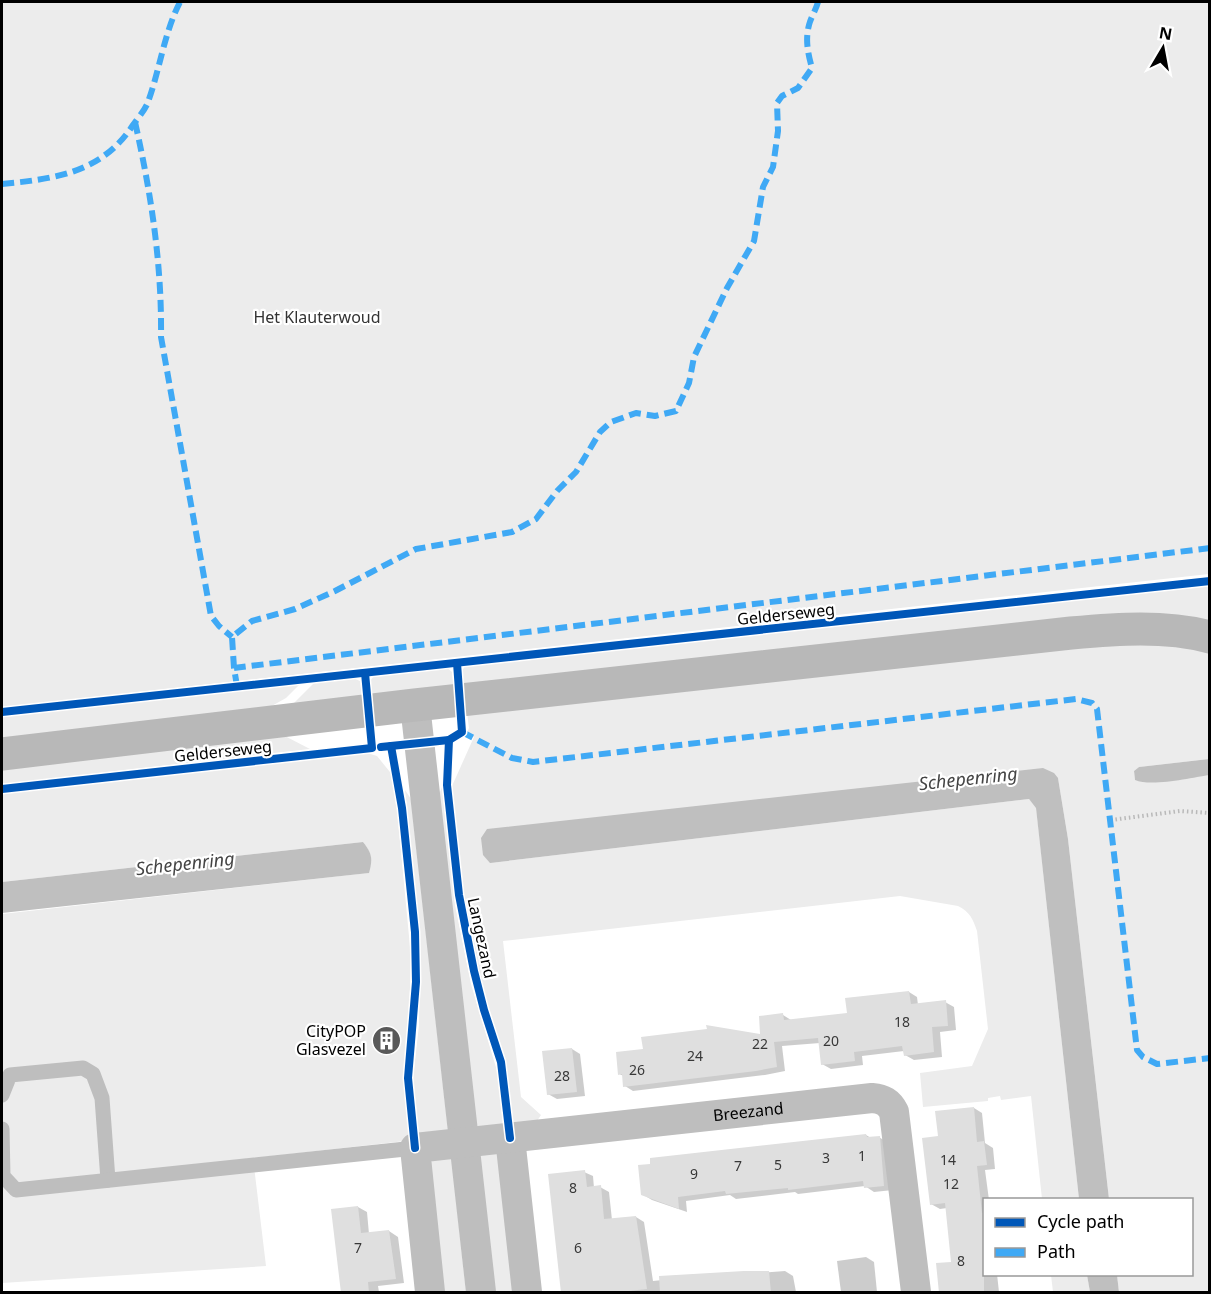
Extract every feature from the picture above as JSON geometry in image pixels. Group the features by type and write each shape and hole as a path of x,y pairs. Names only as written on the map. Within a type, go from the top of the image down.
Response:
{"street":[{"name":"Gelderseweg","path":"2,754 415,705 1104,630 1147,629 1196,633 1209,637"},
{"path":"415,705 482,1293"},
{"name":"Breezand","path":"415,1148 872,1098 882,1099 891,1105 896,1121 916,1293"},
{"path":"510,1138 527,1293"},
{"path":"415,1148 430,1293"}],"lane":[{"path":"2,1095 10,1075 83,1068 93,1074 102,1098 108,1180"},
{"path":"2,1129 3,1176 16,1190 415,1148"}],"path":[{"path":"1111,820 1180,811 1209,813"}],"green space":[{"name":"Het Klauterwoud","path":"2,2 1209,2 1209,574 2,707"},
{"path":"1209,586 1209,622 464,687 462,671 465,666"},
{"path":"1130,641 1209,650 1209,759 1139,767 1134,771 1135,780 1154,782 1209,775 1209,1292 1119,1292 1117,1276 1193,1276 1193,1198 1109,1198 1068,839 1058,778 490,863 1029,799 1036,807 1079,1198 1042,1198 1031,1096 1001,1100 1000,1096 988,1098 988,1101 923,1107 920,1073 972,1066 988,1029 977,931 971,916 958,906 900,896 503,941 521,1097 541,1115 535,1124 513,1125 506,1062 496,1035 476,962 465,905 452,786 474,737 466,735 469,728 467,713"},
{"path":"447,668 452,672 454,687 372,697 370,681 374,676"},
{"path":"355,679 360,681 362,698 293,704 315,682"},
{"path":"300,684 286,698 270,707 2,738 2,717"},
{"path":"279,733 310,749 2,784 2,763"},
{"path":"367,753 377,756 394,777 410,947 410,989 404,1085 409,1136 405,1141 253,1158 266,1266 2,1283 2,914 368,873 371,860 370,853 363,842 2,882 2,794"},
{"path":"442,787 455,905 471,984 498,1074 503,1125 478,1127 474,1120 438,797"},
{"path":"405,790 411,799 448,1131 419,1135 413,1078 419,1025 420,934"},
{"path":"500,1151 518,1292 492,1292 478,1159 482,1153"},
{"path":"451,1153 466,1292 440,1292 428,1163 434,1156"},
{"path":"1051,1276 1087,1276 1090,1292 1053,1292"}],"water":[{"path":"1209,759 1209,775 1151,783 1135,780 1134,771 1139,767"},
{"name":"Schepenring","path":"1043,768 1054,773 1058,778 1068,839 1109,1198 1079,1198 1036,808 1029,799 490,863 483,855 481,838 487,829"},
{"name":"Schepenring","path":"363,842 371,856 369,873 2,913 2,882"},
{"path":"1087,1276 1117,1276 1119,1292 1090,1292"}],"building":[{"path":"909,991 911,1004 946,1000 948,1026 932,1027 934,1052 904,1056 902,1046 854,1052 855,1061 821,1065 818,1038 774,1042 777,1067 756,1071 623,1087 622,1074 618,1075 616,1052 643,1049 641,1037 707,1029 706,1025 760,1034 759,1016 783,1013 784,1020 847,1013 845,998"},
{"path":"572,1048 577,1092 547,1095 542,1051"},
{"path":"974,1107 977,1142 984,1141 987,1165 977,1166 983,1212 984,1293 939,1293 936,1263 951,1262 945,1203 930,1205 922,1138 938,1136 935,1111"},
{"path":"866,1134 867,1137 880,1136 884,1186 864,1188 863,1181 788,1190 788,1188 726,1194 725,1191 678,1197 679,1209 641,1195 638,1165 650,1164 650,1158"},
{"path":"585,1170 587,1187 601,1185 604,1219 636,1216 647,1289 611,1293 561,1293 548,1174"},
{"path":"358,1206 361,1233 389,1230 396,1279 368,1282 369,1293 341,1293 331,1209"},
{"path":"769,1271 771,1293 660,1293 659,1276"}],"marked path":[{"path":"2,184 58,176 75,171 107,154 121,141 148,102 170,26 180,2"},
{"path":"234,668 232,637 252,621 295,609 416,549 512,532 536,519 557,491 576,472 600,432 611,422 636,413 655,416 676,411 689,383 694,357 727,288 754,241 763,187 773,167 778,131 777,103 782,96 798,88 812,68 807,36 818,2"},
{"path":"135,122 154,229 160,283 161,337 211,616 232,637"},
{"path":"237,686 234,668 1210,548"},
{"path":"462,732 512,758 533,762 1076,699 1092,703 1097,709 1137,1050 1143,1057 1157,1064 1210,1058"}],"cycle path":[{"path":"2,712 1210,581"},
{"path":"381,747 449,740 462,732 457,663"},
{"path":"2,789 372,748 365,673"},
{"name":"Langezand","path":"449,740 447,785 459,895 474,971 501,1062 510,1138"},
{"path":"391,746 402,808 415,932 416,982 408,1078 415,1148"}],"place":[{"name":"CityPOP Glasvezel","path":"387,1040"}]}
